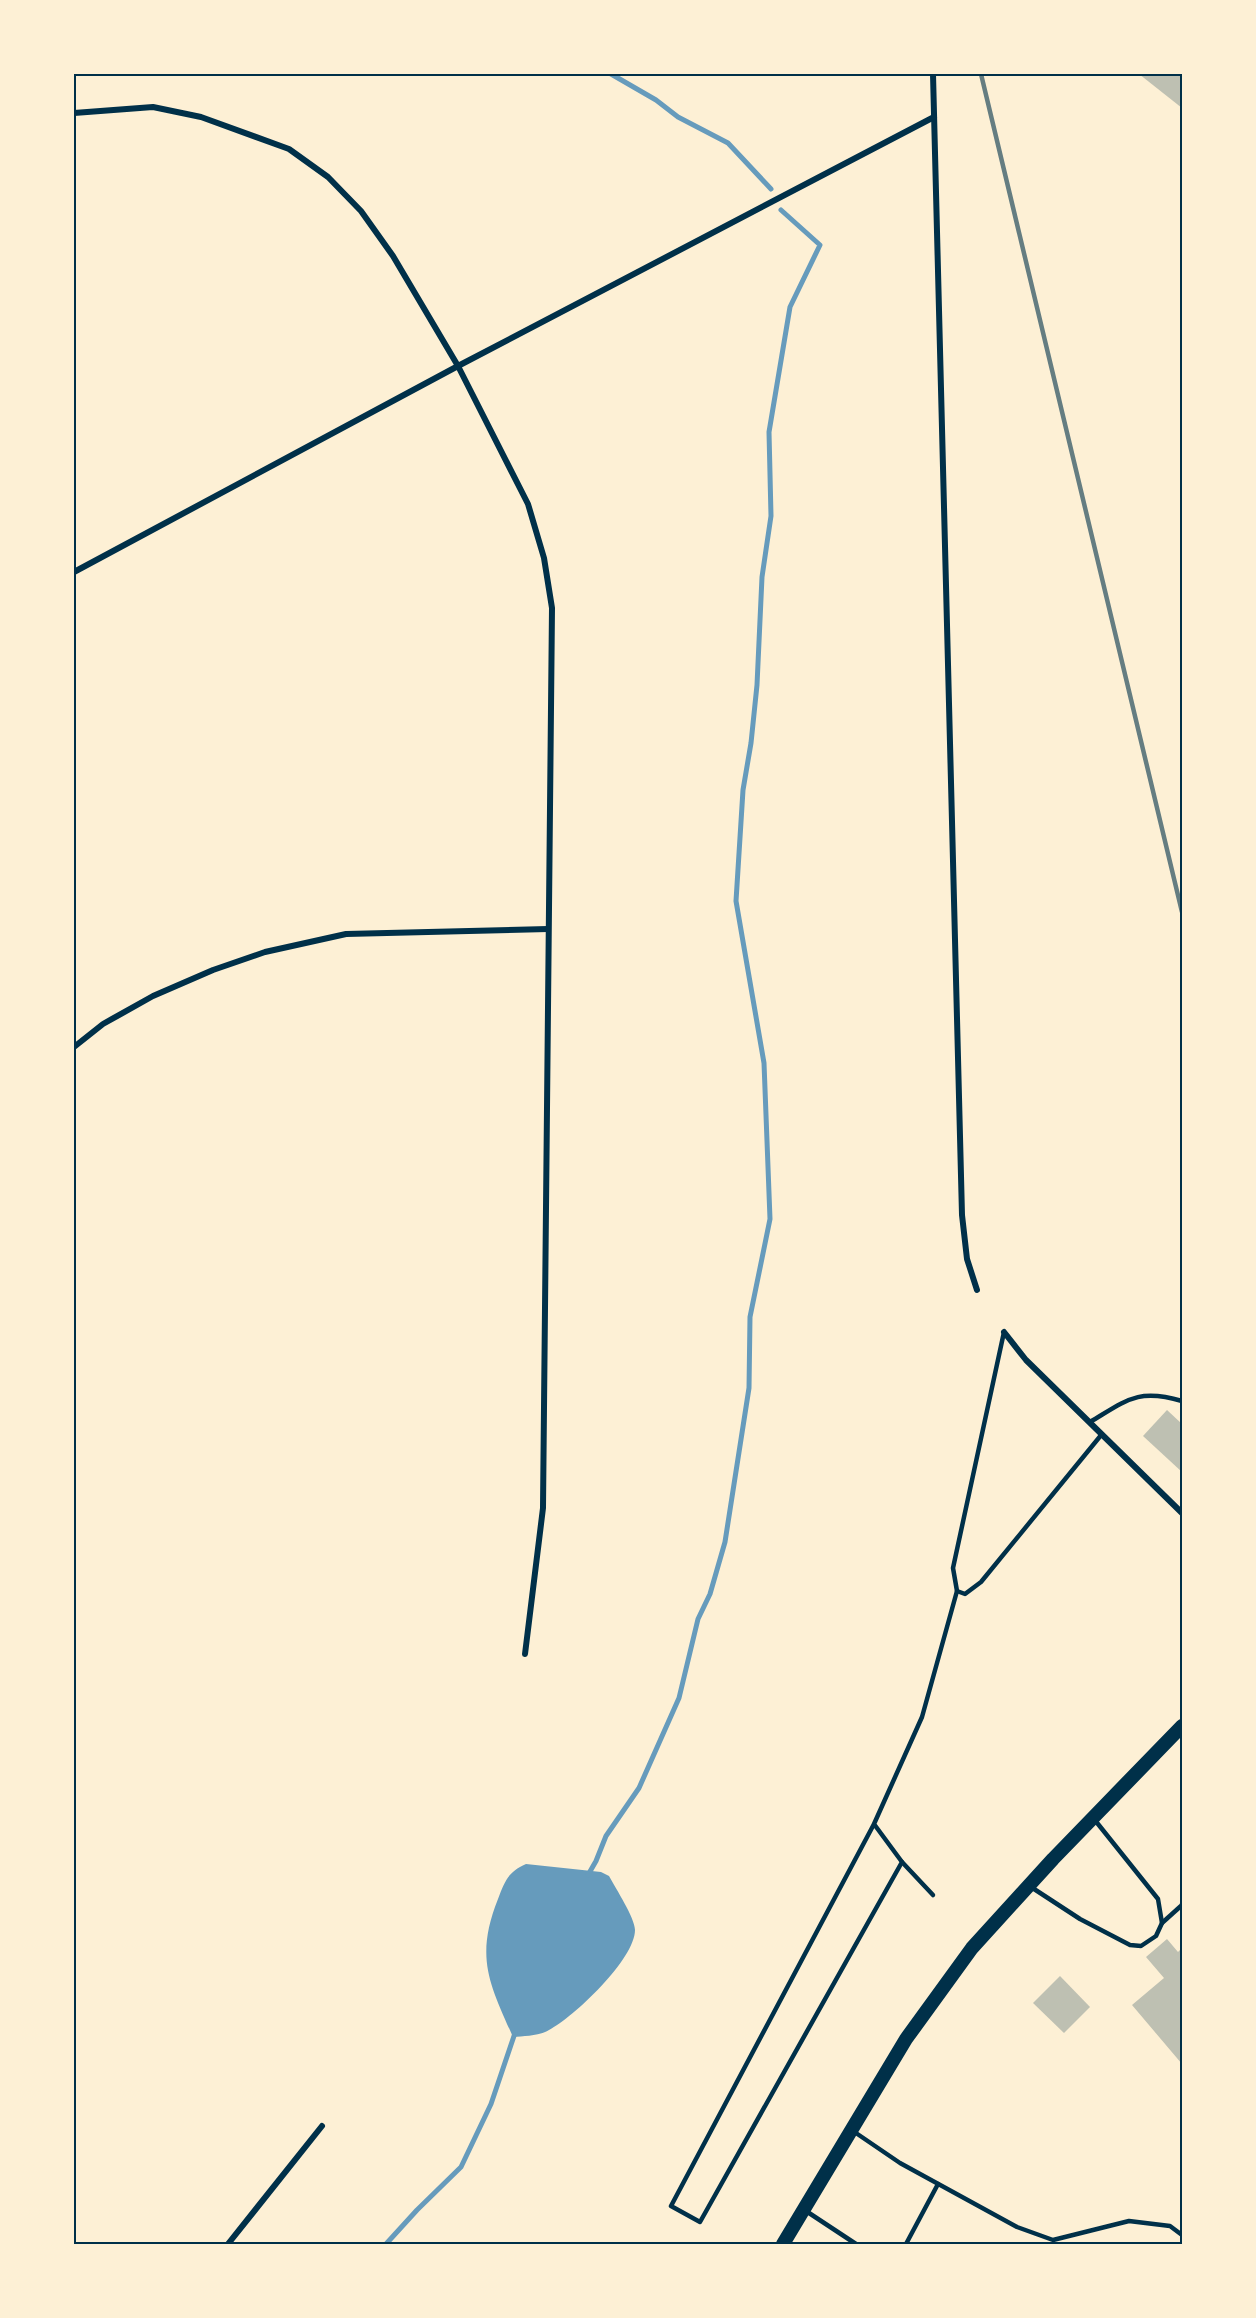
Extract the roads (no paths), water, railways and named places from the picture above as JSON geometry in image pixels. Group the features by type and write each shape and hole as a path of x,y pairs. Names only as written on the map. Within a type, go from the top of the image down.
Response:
{"highway":[{"path":"783,2244 912,2030 972,1948 1182,1726"}],"street":[{"path":"933,74 962,1215 967,1259 977,1290"},
{"path":"74,113 153,107 201,117 289,149 328,177 361,211 393,256 458,366 528,504 544,558 552,608 543,1508 525,1654"},
{"path":"74,572 458,366 934,117"},
{"path":"74,1047 103,1024 153,996 213,970 265,952 346,934 548,929"},
{"path":"1004,1332 1026,1360 1182,1513"},
{"path":"228,2244 322,2126"}],"lane":[{"path":"902,1862 700,2222 671,2206 874,1824 922,1717 957,1591 953,1568 1004,1332"},
{"path":"1090,1422 1144,1395 1155,1394 1182,1401"},
{"path":"957,1591 965,1594 981,1582 1102,1434"},
{"path":"1093,1818 1158,1899 1162,1923"},
{"path":"874,1824 902,1862 933,1895"},
{"path":"1029,1886 1080,1919 1130,1945 1141,1946 1156,1936 1162,1923 1182,1905"},
{"path":"851,2130 900,2163 938,2184 1017,2227 1053,2240 1129,2221 1170,2226 1182,2235"},
{"path":"906,2244 938,2184"},
{"path":"804,2209 856,2244"}],"water":[{"path":"526,1864 601,1872 609,1876 629,1911 635,1930 625,1956 614,1971 573,2013 545,2032 513,2037 497,2001 488,1970 487,1937 505,1882 515,1870"}],"waterway":[{"path":"611,74 656,100 678,117 728,143 771,189"},
{"path":"588,1875 606,1836 639,1788 679,1698 698,1619 710,1594 725,1542 749,1388 750,1317 770,1219 764,1063 736,901 743,790 757,685 762,577 771,516 769,432 790,307 820,245 781,210"},
{"path":"386,2244 461,2167 491,2104 515,2033"}],"railway":[{"path":"981,74 1182,912"}]}
